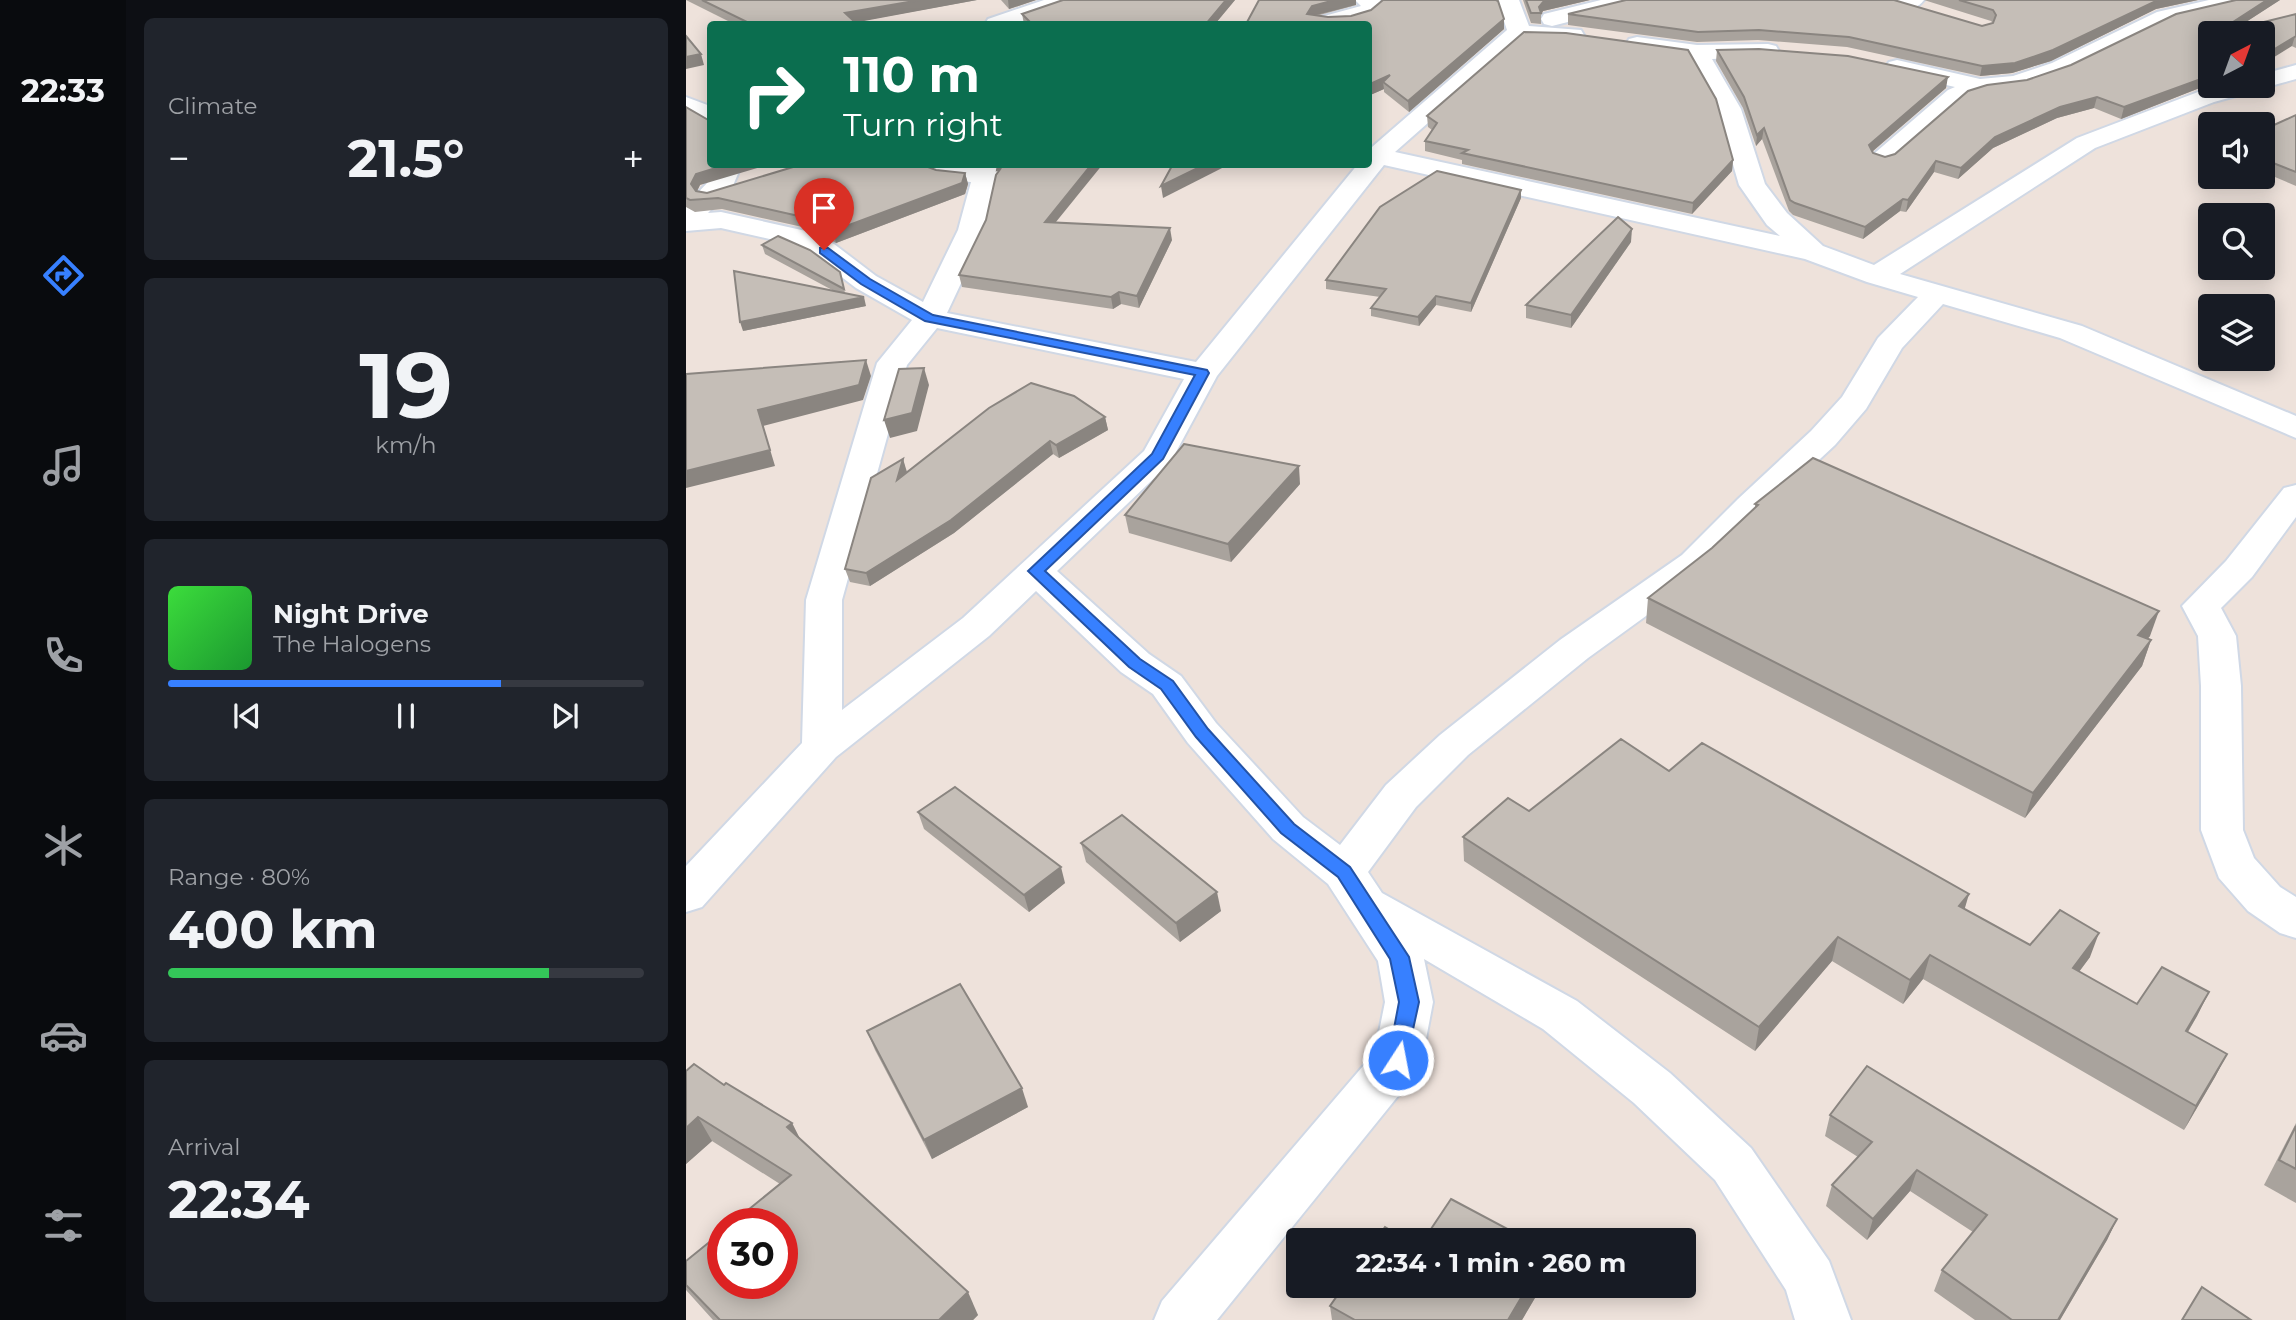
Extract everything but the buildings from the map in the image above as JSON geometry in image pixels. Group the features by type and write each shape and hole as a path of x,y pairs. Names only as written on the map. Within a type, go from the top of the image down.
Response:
{"street":[{"path":"1004,21 1064,0"},
{"path":"1332,21 1369,11 1375,6 1366,0"},
{"path":"1508,0 1518,28"},
{"path":"1552,19 1572,0"},
{"path":"1373,155 1518,28 1627,0"},
{"path":"1882,158 1956,95 1980,86 2016,83 2060,68 2165,17 2236,0"},
{"path":"1518,28 1592,37"},
{"path":"1618,41 1698,52 1758,50 1796,53"},
{"path":"1698,52 1729,109 1752,185 1777,219 1813,252"},
{"path":"1874,62 1980,86"},
{"path":"2275,78 2296,72"},
{"path":"1877,276 2087,143 2203,98"},
{"path":"686,104 707,113"},
{"path":"1373,155 1813,252 1877,276 2071,332 2296,428"},
{"path":"686,221 723,181 728,168"},
{"path":"822,747 824,600 891,363 930,318 972,230 987,170 943,172 934,168"},
{"path":"686,895 822,747 976,627 1158,456 1203,373 1363,168"},
{"path":"710,194 746,185"},
{"path":"686,221 721,220 796,237 824,250 866,282 930,318 1203,373"},
{"path":"1354,887 1401,796 1454,745 1574,649 1695,563 1750,506 1823,438 1855,402 1889,344 1938,293"},
{"path":"2296,495 2239,569 2200,606 2217,636 2221,686 2222,830 2235,866 2264,899 2296,920"},
{"path":"1036,571 1135,663 1167,685 1202,733 1287,828 1354,887 1560,1015 1652,1088 1732,1164 1810,1279 1823,1320"},
{"path":"1182,1320 1398,1060 1409,1002 1400,957 1354,887"}],"route":[{"path":"824,250 866,282 930,318 1203,373 1158,456 1036,571 1135,663 1167,685 1202,733 1287,828 1344,872 1400,957 1409,1002 1398,1060"}]}
